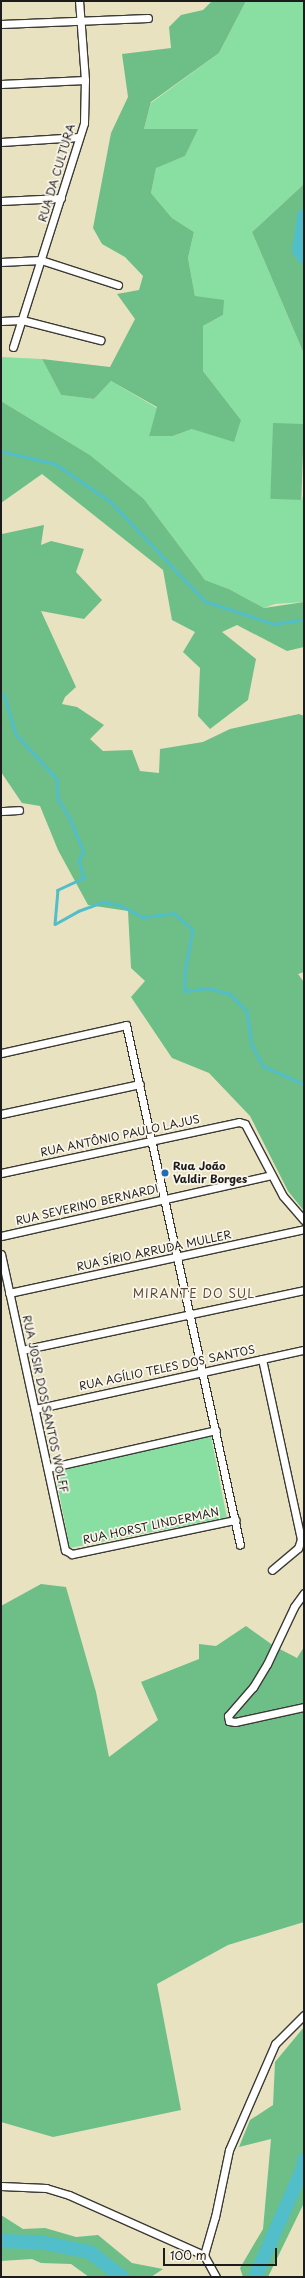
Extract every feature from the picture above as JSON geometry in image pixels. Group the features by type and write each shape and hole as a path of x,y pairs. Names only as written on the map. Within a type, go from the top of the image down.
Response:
{"street":[{"name":"RUA DA CULTURA","path":"13,346 84,123 85,80 79,1"},
{"path":"1,24 148,18"},
{"path":"1,84 85,80"},
{"path":"1,142 79,138"},
{"path":"1,201 61,198"},
{"path":"1,262 41,260 118,285"},
{"path":"1,321 22,320 100,340"},
{"path":"1,811 19,810"},
{"path":"1,1053 126,1025 204,1372 240,1545"},
{"path":"1,1114 140,1084"},
{"name":"RUA ANTÔNIO PAULO LAJUS","path":"1,1173 243,1123 271,1175"},
{"path":"271,1175 283,1196 304,1220"},
{"name":"RUA SEVERINO BERNARDI","path":"1,1236 271,1175"},
{"name":"RUA SÍRIO ARRUDA MULLER","path":"10,1293 304,1229"},
{"name":"RUA JOSIR DOS SANTOS WOLFF","path":"1,1254 65,1550 72,1554"},
{"path":"22,1350 304,1290"},
{"name":"RUA AGÍLIO TELES DOS SANTOS","path":"35,1409 304,1350"},
{"path":"262,1359 300,1528 301,1539 298,1548 272,1570"},
{"path":"48,1468 216,1430"},
{"name":"RUA HORST LINDERMAN","path":"72,1554 235,1520"},
{"path":"304,1593 294,1607 267,1664 253,1687 228,1716 229,1720 235,1722 304,1707"},
{"path":"204,2255 215,2217 229,2150 264,2066 275,2044 304,2016"},
{"path":"1,2186 46,2188 69,2195 204,2255 216,2277"}],"green space":[{"path":"212,1 246,1 219,53 151,102 144,129 198,129 185,156 156,168 151,193 172,218 194,232 188,258 195,296 224,300 223,315 203,326 203,371 241,420 234,442 192,429 173,436 149,436 157,407 111,381 94,399 61,395 42,359 110,367 135,319 117,294 139,290 143,276 125,257 102,244 93,228 111,133 128,97 122,54 171,48 169,27 181,15 203,10"},
{"path":"246,1 304,1 304,184 252,232 304,354 304,424 273,425 273,496 302,500 304,488 304,602 275,604 264,608 229,589 205,580 144,499 90,455 1,401 1,357 42,359 61,395 94,399 111,381 157,408 149,436 173,436 192,429 241,420 203,371 203,326 223,315 195,296 188,258 194,232 172,218 151,193 156,167 185,156 197,129 144,129 151,103 219,53"},
{"path":"304,184 304,354 252,232"},
{"path":"1,401 90,455 144,499 205,580 229,589 264,608 304,602 304,647 287,651 237,625 222,632 256,659 248,700 210,729 198,716 200,668 183,652 195,632 172,620 163,570 42,474 1,503"},
{"path":"273,423 304,424 301,500 270,499"},
{"path":"44,525 41,545 51,541 84,549 76,572 102,600 84,619 41,611 76,687 65,697 62,704 77,707 104,725 90,739 103,751 132,750 140,771 159,773 160,749 203,742 230,729 299,714 304,716 304,972 298,974 304,982 304,1211 288,1191 250,1116 209,1073 172,1058 131,997 145,981 131,968 128,911 88,905 58,850 40,806 22,803 1,772 2,534"},
{"path":"211,1436 227,1517 70,1548 54,1467"},
{"path":"41,1584 66,1587 96,1692 109,1757 158,1720 141,1682 199,1659 199,1644 216,1646 246,1626 274,1646 297,1658 304,1647 304,1922 228,1945 157,1984 181,2110 53,2137 1,2122 1,1606"},
{"path":"304,2027 304,2203 268,2277 243,2277 240,2268 263,2229 271,2139 239,2147 250,2120 273,2105 275,2062"},
{"path":"1,2215 23,2229 45,2228 76,2237 98,2235 132,2263 163,2269 151,2277 89,2277 71,2264 41,2263 32,2259 1,2261"}],"waterway":[{"path":"304,216 299,250 304,257"},
{"path":"1,451 56,464 111,502 205,601 274,624 304,619"},
{"path":"4,694 16,734 57,779 58,799 70,818 84,852 79,860 84,878 58,890 55,924 78,911 103,902 120,905 143,917 174,913 193,930 185,972 185,991 208,988 230,994 247,1011 252,1045 263,1066 304,1084"},
{"path":"255,2277 303,2168 304,2160"},
{"path":"1,2241 39,2242 90,2252 122,2277"}],"place":[{"name":"Rua João Valdir Borges","path":"165,1173"}],"district":[{"name":"MIRANTE DO SUL","path":"194,1294"}]}
